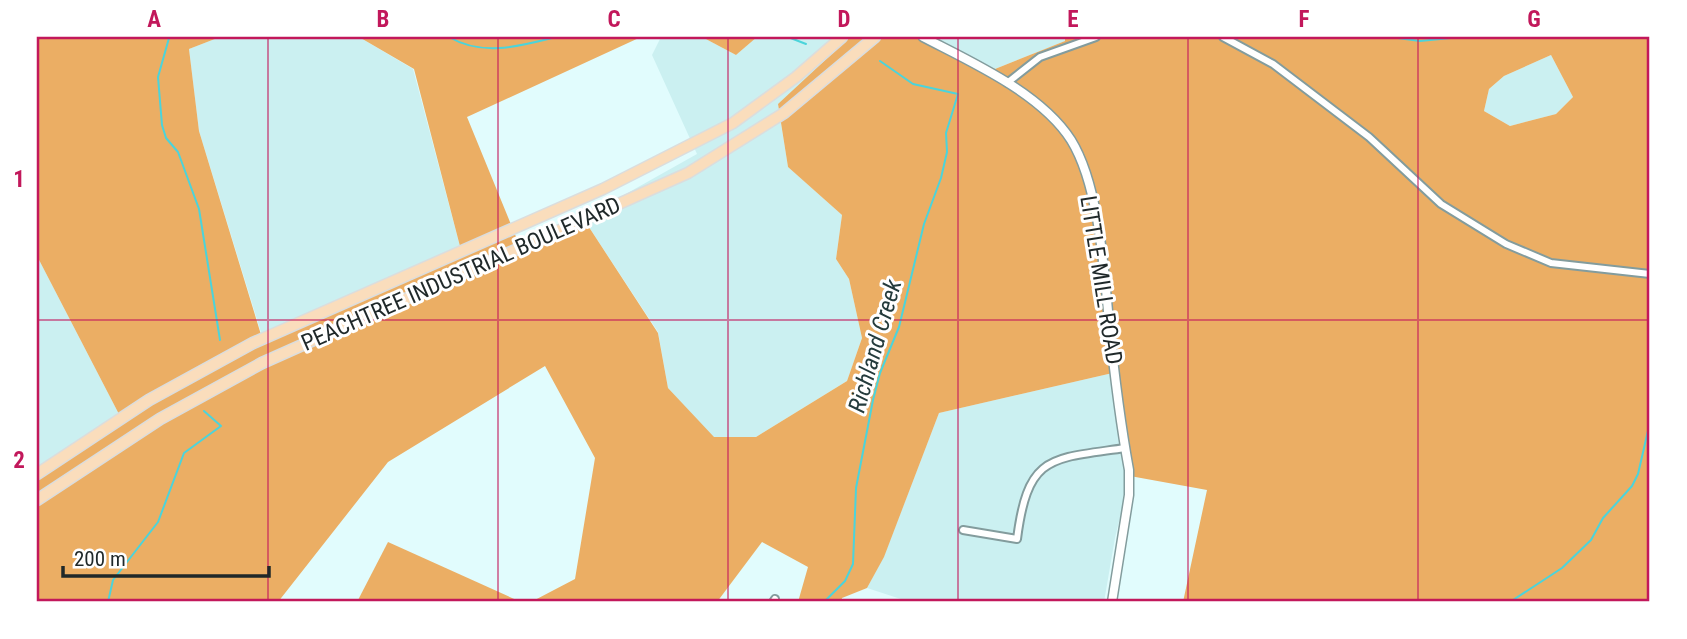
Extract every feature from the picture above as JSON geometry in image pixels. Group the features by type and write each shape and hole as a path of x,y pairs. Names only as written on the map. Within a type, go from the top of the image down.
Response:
{"main road":[{"name":"PEACHTREE INDUSTRIAL BOULEVARD","path":"37,474 149,400 253,343 603,189 733,123 796,77 830,42 842,37"},
{"name":"PEACHTREE INDUSTRIAL BOULEVARD","path":"37,500 160,419 262,363 688,173 745,139 810,94 875,37"},
{"path":"510,230 518,248"}],"street":[{"name":"LITTLE MILL ROAD","path":"923,37 1007,83 1038,105 1070,140 1082,167 1103,258 1129,470 1129,495 1112,602"},
{"path":"1007,83 1040,57 1096,37"},
{"path":"1223,37 1273,64 1368,137 1441,204 1506,244 1552,263 1650,274"},
{"path":"963,530 1017,539 1024,499 1034,476 1043,468 1063,457 1125,448"}],"shaded area":[{"path":"37,37 220,37 189,49 199,131 262,338 344,307 462,254 414,69 359,37 641,37 467,117 521,249 583,218 658,333 668,388 714,437 756,437 847,381 862,338 849,279 836,259 842,215 788,167 778,104 850,37 915,37 995,69 1065,41 1065,37 1650,37 1650,602 1183,602 1207,490 1130,476 1117,372 939,413 884,557 867,588 842,598 841,602 798,602 808,567 762,542 717,602 531,602 575,579 595,458 545,366 388,462 278,602 37,602 37,475 122,420 37,256","holes":["1551,55 1573,97 1556,114 1510,126 1484,111 1489,89 1504,76"]},
{"path":"220,37 359,37 413,69 462,254 344,307 263,339 199,131 189,49"},
{"path":"661,37 702,37 736,55 757,37 850,37 778,105 788,167 842,215 836,259 849,279 862,338 847,381 756,437 713,437 668,388 658,332 583,218 697,154 652,55"},
{"path":"702,37 757,37 736,55"},
{"path":"915,37 1065,37 1065,41 995,69"},
{"path":"1551,55 1573,97 1556,114 1510,126 1484,111 1489,89 1504,76"},
{"path":"37,256 122,420 37,475"},
{"path":"1117,372 1130,476 1115,538 1104,602 910,602 867,588 884,556 939,413"},
{"path":"388,542 521,602 357,602"}],"waterway":[{"path":"161,37 172,37"},
{"path":"449,37 475,47 488,48 515,46 556,37"},
{"path":"788,37 806,44"},
{"name":"Richland Creek","path":"1390,37 1420,41 1461,37"},
{"path":"169,38 158,77 162,125 166,138 178,152 199,209 220,340"},
{"name":"Richland Creek","path":"824,602 845,581 853,564 856,488 873,400 880,373 899,327 924,224 941,178 947,152 946,133 958,94 913,84 880,61"},
{"path":"1650,323 1650,332"},
{"path":"108,602 113,580 158,522 184,453 221,426 204,411"},
{"path":"1510,602 1562,568 1591,540 1603,518 1632,486 1638,474 1650,422"}]}
